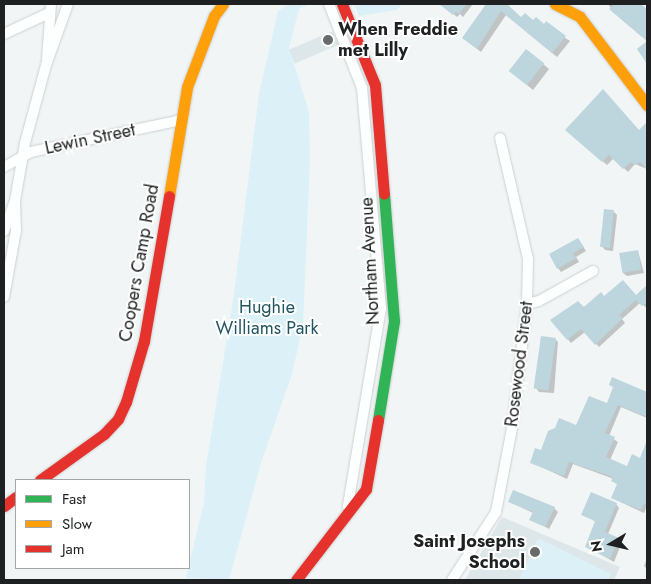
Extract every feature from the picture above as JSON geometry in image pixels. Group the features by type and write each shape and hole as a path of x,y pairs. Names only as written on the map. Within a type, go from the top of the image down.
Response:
{"main road":[{"name":"Coopers Camp Road","path":"41,479 104,434 124,408 144,341 187,87 214,10 223,4"},
{"name":"Northam Avenue","path":"296,580 366,489 394,308 375,85 342,4"},
{"path":"555,4 580,17 647,105"},
{"path":"4,506 15,498"}],"street":[{"path":"4,231 15,201 24,154 46,64 68,4"},
{"name":"Northam Avenue","path":"329,4 362,88 381,308 352,494 346,514"},
{"path":"46,64 50,8"},
{"path":"4,34 50,8"},
{"name":"Lewin Street","path":"4,167 24,154 181,120"},
{"name":"Rosewood Street","path":"452,580 496,512 512,428 527,304 528,259 500,138"},
{"path":"4,297 16,230 15,201"},
{"path":"527,304 539,301 594,271"}],"shaded area":[{"path":"333,31 339,45 295,64 289,50"},
{"name":"Saint Josephs School","path":"502,517 620,567 614,580 465,580"}],"green space":[{"name":"Hughie Williams Park","path":"288,4 309,4 299,9 289,48 309,112 310,158 303,325 292,374 261,463 229,580 186,578 188,569 190,569 190,561 204,502 206,466 234,295 259,94 278,11"},
{"path":"354,4 402,4 397,10 359,16"},
{"path":"538,538 611,574 608,580 519,580"}],"building":[{"path":"439,4 467,4 459,14 456,12 453,15"},
{"path":"486,4 507,4 521,17 525,13 533,20 536,17 544,24 546,21 566,36 552,53 501,11 477,49 462,38"},
{"path":"615,4 641,4 647,9 647,41 609,9"},
{"path":"647,41 647,64 637,49"},
{"path":"526,49 544,63 527,85 509,71"},
{"path":"603,89 639,130 647,122 647,170 640,162 635,165 631,162 623,169 609,155 602,162 565,130"},
{"path":"604,209 614,210 610,248 600,247"},
{"path":"578,238 584,247 573,253 576,258 557,269 549,254"},
{"path":"638,250 641,270 622,273 619,253"},
{"path":"623,280 636,295 647,285 647,302 642,306 636,300 619,315 623,318 595,345 581,329 567,340 550,320 578,301 584,307 601,292 604,296"},
{"path":"541,336 556,338 548,391 534,388"},
{"path":"612,377 647,392 647,417 618,405 605,433 615,437 606,457 627,466 632,454 640,458 647,440 647,505 644,503 641,510 611,498 617,484 611,481 613,477 569,462 564,476 530,463 535,448 541,450 548,431 555,428 559,418 576,425 589,396 607,403 613,387 609,385"},
{"path":"513,490 555,507 545,527 529,520 533,512 508,502"},
{"path":"591,492 617,503 605,532 619,538 610,559 585,547 595,521 581,515"}],"traffic: fast":[{"path":"378,420 394,321 384,194"}],"traffic: slow":[{"path":"169,196 187,87 214,16 223,4"},
{"path":"555,4 580,17 647,105"}],"traffic: jam":[{"path":"342,4 375,85 384,194"},
{"path":"41,479 104,434 118,419 126,402 144,341 169,196"},
{"path":"296,580 366,489 378,420"},
{"path":"4,506 15,498"}],"place":[{"name":"When Freddie met Lilly","path":"328,40"},
{"name":"Saint Josephs School","path":"535,552"}]}
